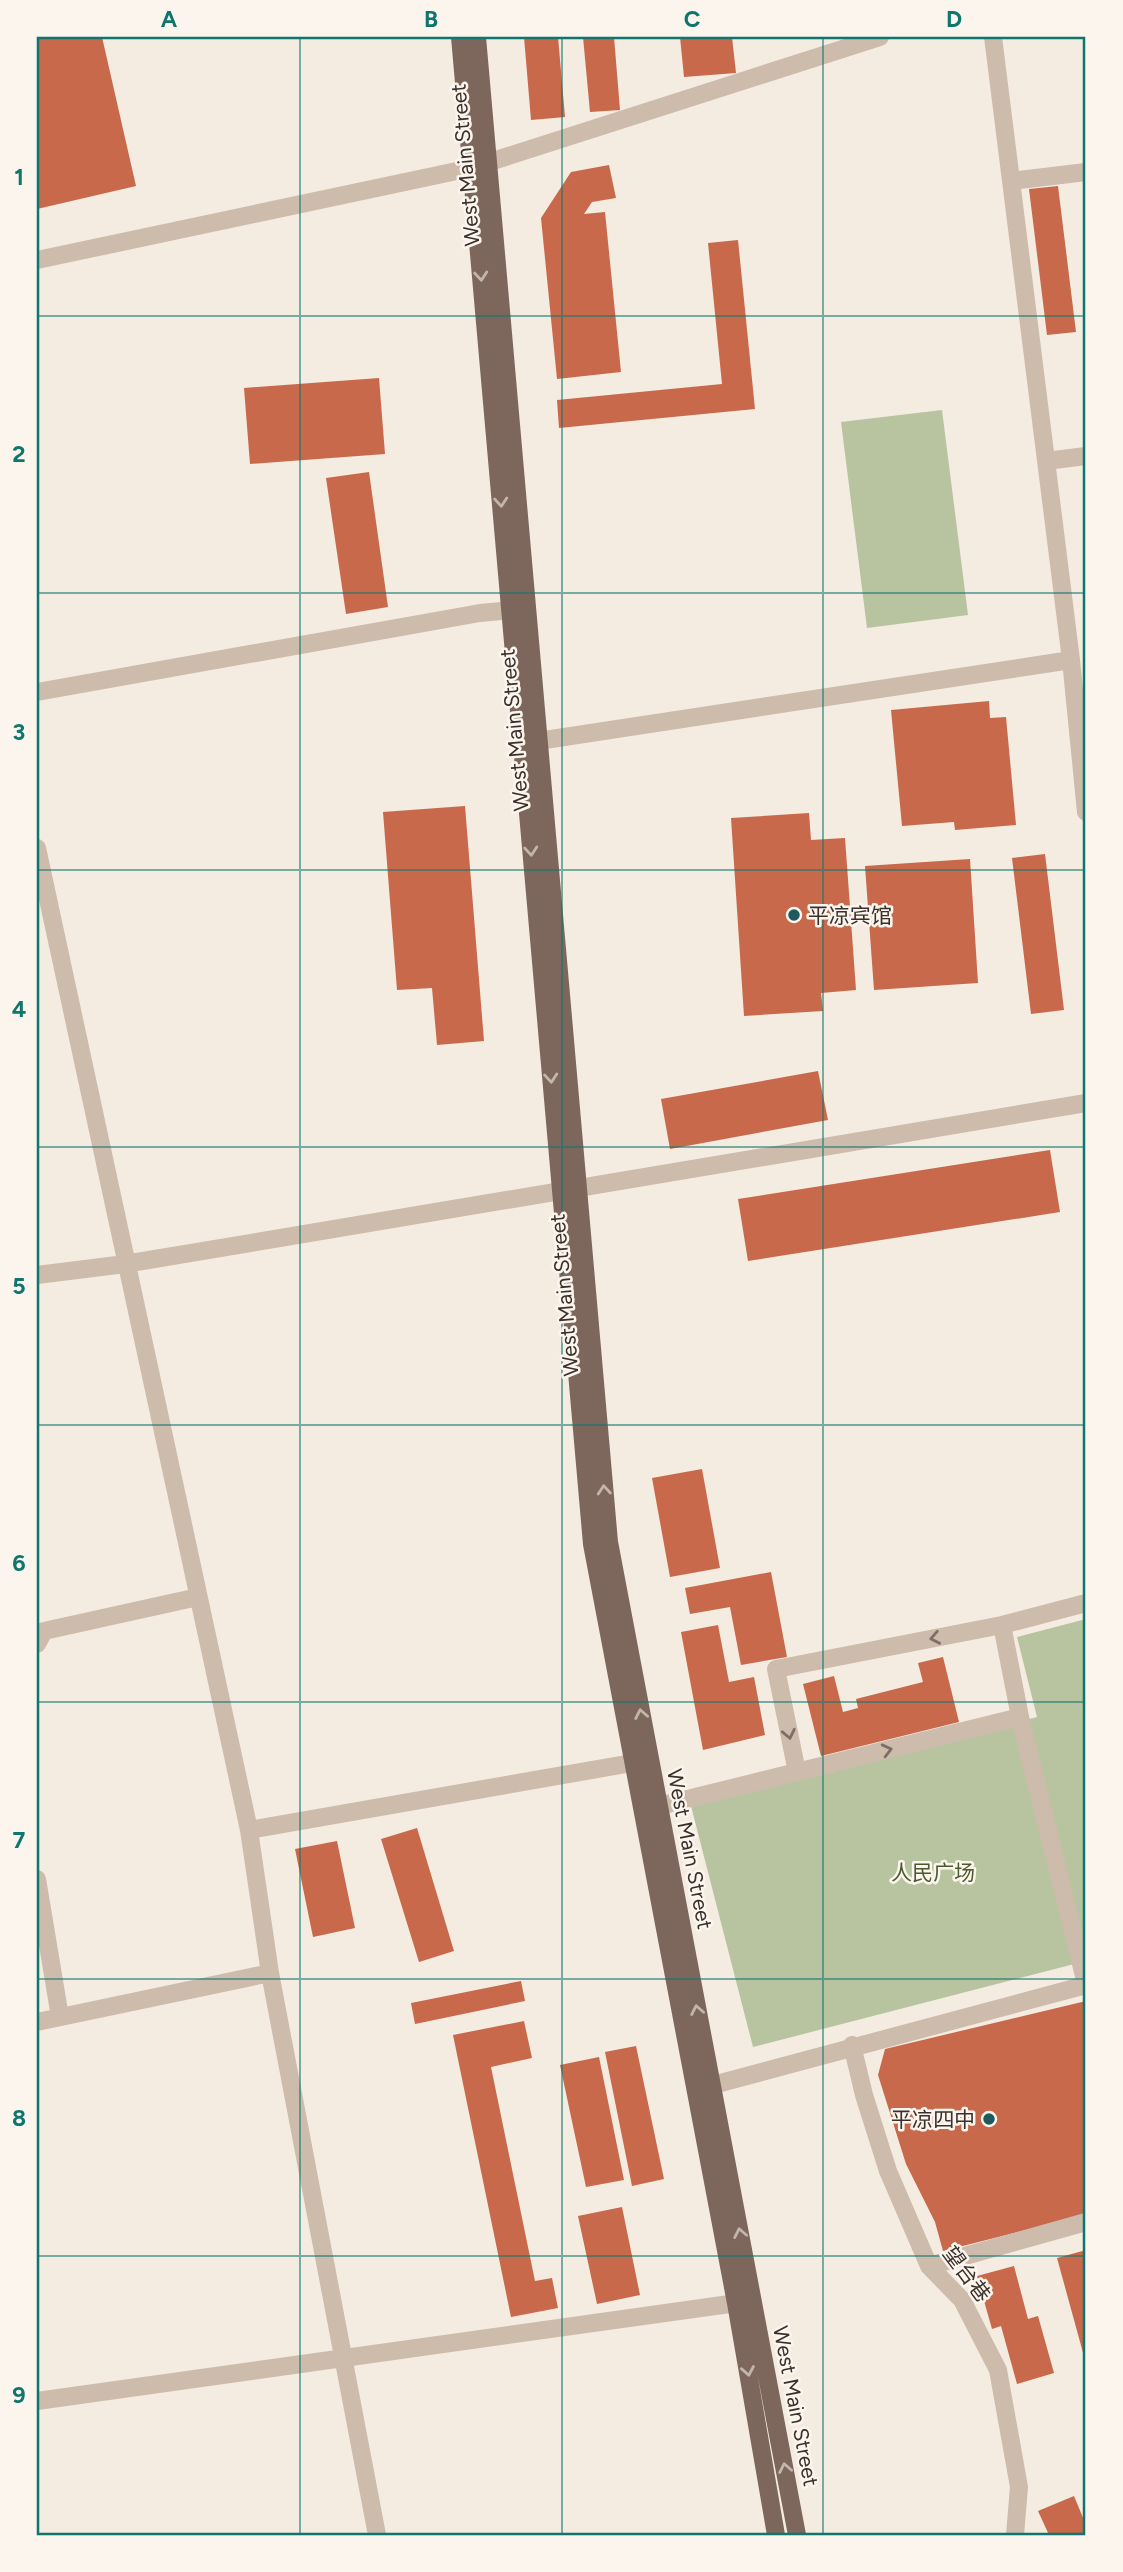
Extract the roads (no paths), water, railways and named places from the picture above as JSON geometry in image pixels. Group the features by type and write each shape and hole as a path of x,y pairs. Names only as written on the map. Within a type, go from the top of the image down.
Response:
{"main road":[{"name":"West Main Street","path":"460,37 480,166"},
{"name":"West Main Street","path":"477,37 480,166 569,1188"},
{"name":"West Main Street","path":"518,610 538,741 592,1544 642,1761 745,2302 797,2535"},
{"name":"West Main Street","path":"642,1761 659,1806 704,2088"},
{"name":"West Main Street","path":"745,2302 776,2535"}],"street":[{"path":"37,260 480,166 880,37"},
{"path":"993,37 1071,660 1086,812"},
{"path":"1011,181 1086,172"},
{"path":"1046,461 1086,456"},
{"path":"37,692 518,610"},
{"path":"538,741 1071,660"},
{"path":"37,848 249,1830 270,1973 377,2535"},
{"path":"37,1275 125,1264 1086,1103"},
{"path":"37,1644 44,1631 198,1597"},
{"path":"797,1772 776,1669 1002,1625 1086,1603"},
{"path":"704,2088 852,2045 1086,1985 1020,1717 1002,1625"},
{"path":"659,1806 1020,1717"},
{"path":"249,1830 642,1761"},
{"path":"37,1879 60,2017"},
{"path":"37,2022 270,1973"},
{"name":"望台巷","path":"852,2045 864,2095 888,2171 929,2266 962,2300 998,2370 1019,2487 1015,2535"},
{"path":"929,2266 1086,2222"},
{"path":"37,2402 745,2302"}],"place":[{"name":"平凉宾馆","path":"794,915"},
{"name":"平凉四中","path":"989,2119"}],"park label":[{"name":"人民广场","path":"933,1872"}]}
